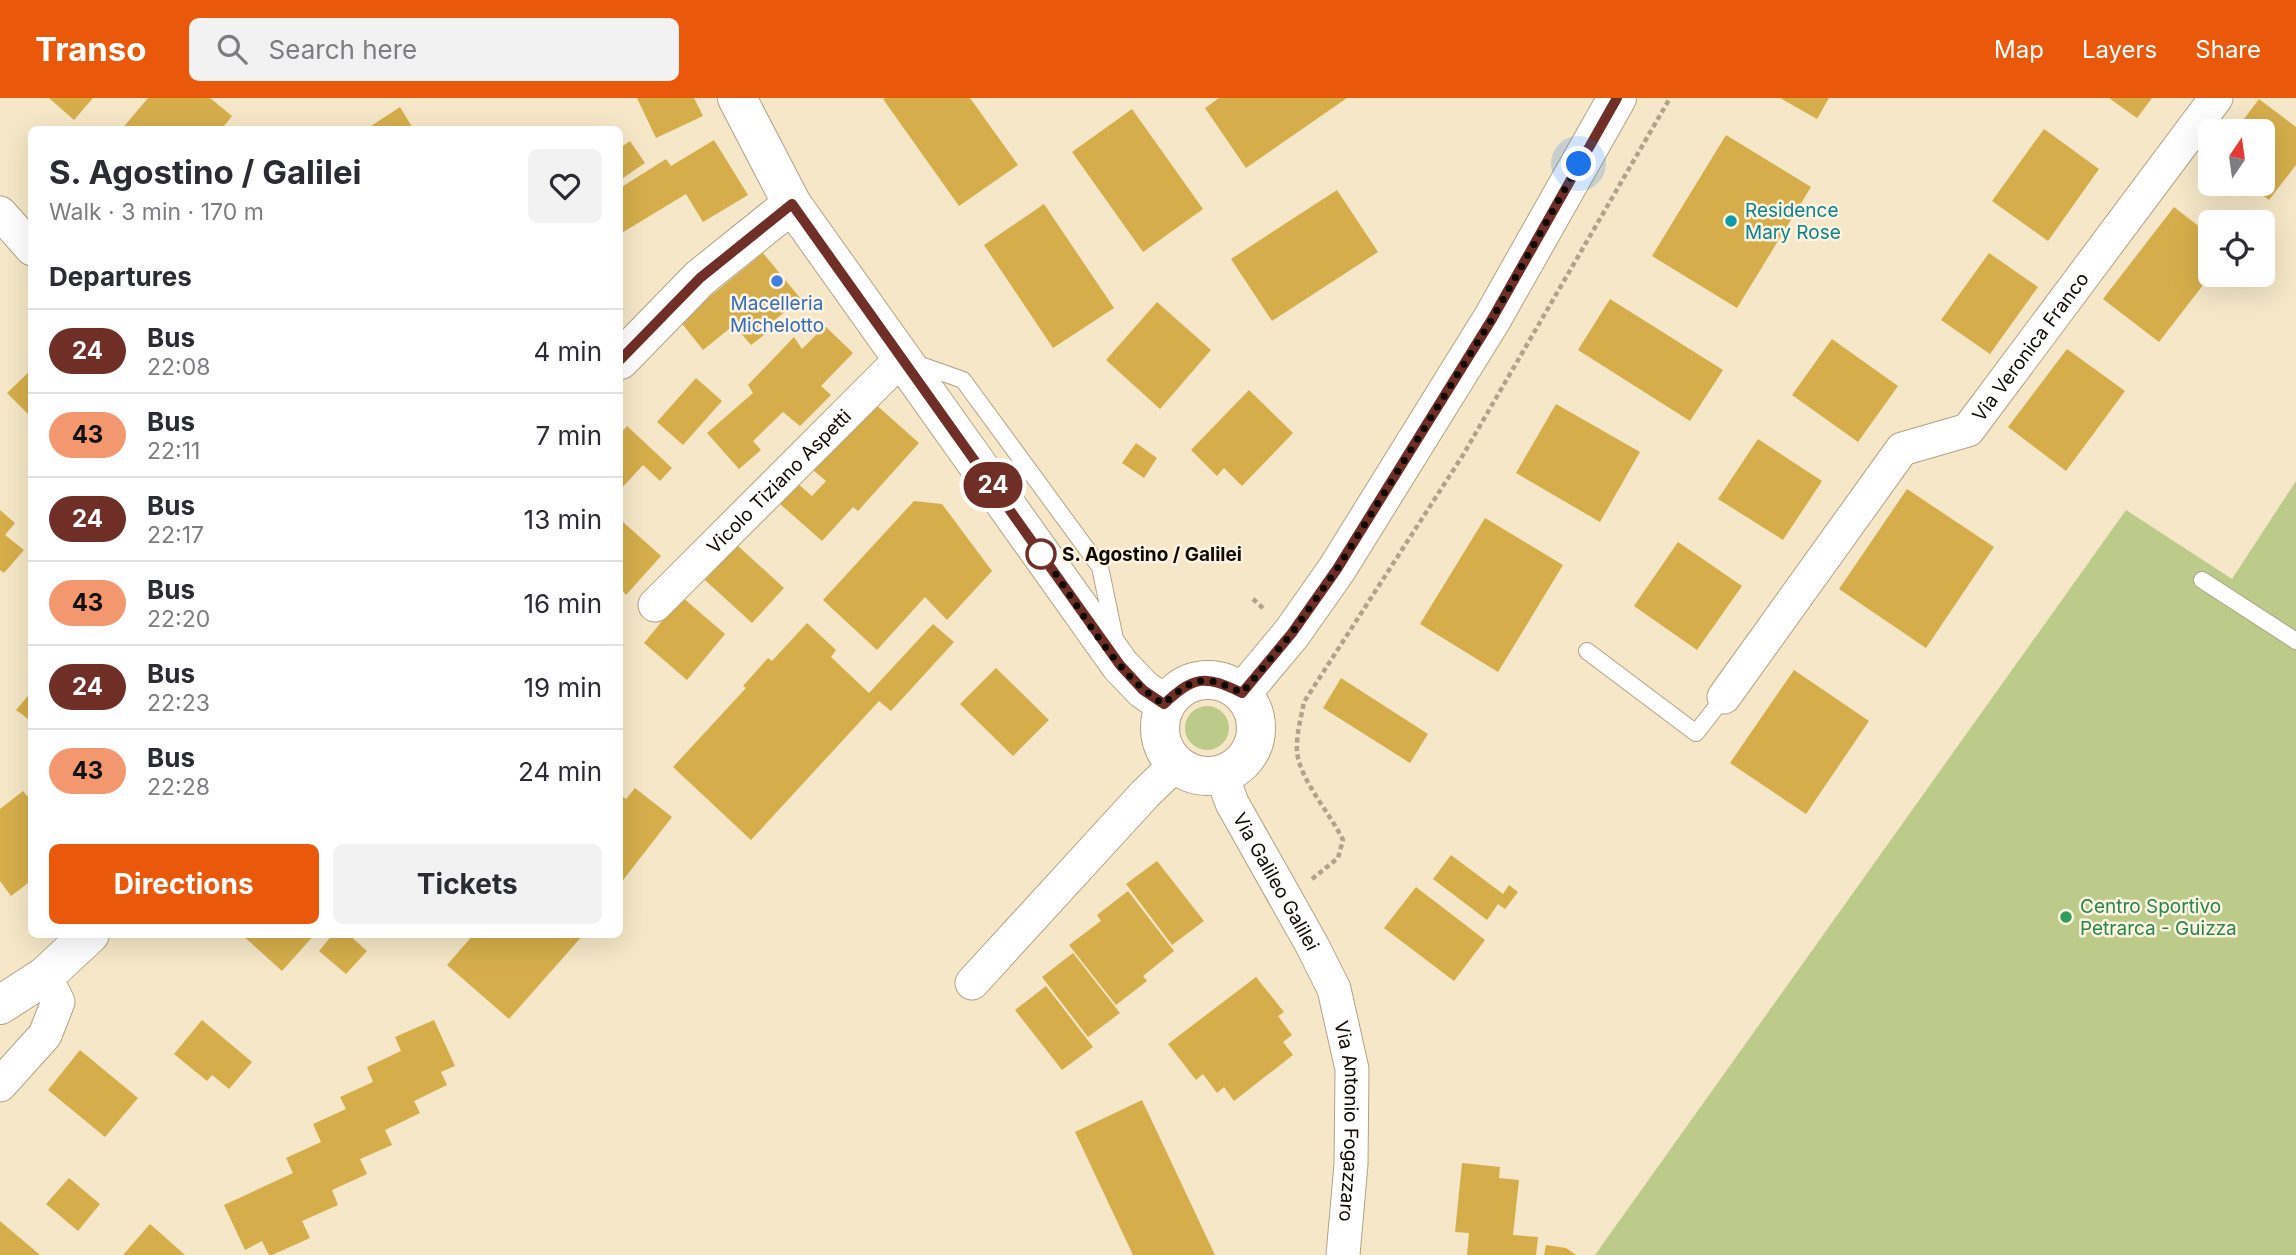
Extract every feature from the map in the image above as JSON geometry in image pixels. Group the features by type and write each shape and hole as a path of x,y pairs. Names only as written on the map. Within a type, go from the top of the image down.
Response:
{"street":[{"path":"737,98 792,204 1120,665 1143,690 1164,704"},
{"path":"1242,693 1292,633 1337,569 1492,319 1617,98"},
{"name":"Via Veronica Franco","path":"1724,697 1902,449 1968,430 2216,98"},
{"path":"623,357 700,278 792,204"},
{"path":"0,213 28,244"},
{"name":"Vicolo Tiziano Aspetti","path":"655,605 902,358"},
{"path":"1199,680 1216,680 1242,693 1254,713 1256,729 1252,746 1244,761 1221,774 1202,776 1188,772 1176,764 1161,740 1159,726 1164,704 1182,687 1199,680"},
{"path":"972,983 1176,764"},
{"name":"Via Galileo Galilei","path":"1221,774 1232,803 1334,989"},
{"path":"0,1005 45,976 86,938"},
{"path":"0,1085 45,1035 58,1002 45,976"},
{"name":"Via Antonio Fogazzaro","path":"1334,989 1352,1069 1351,1164 1343,1255"}],"lane":[{"path":"2202,580 2296,641"},
{"path":"1587,651 1696,733 1724,697"}],"path":[{"path":"1306,884 1338,858 1343,840 1309,782 1297,753 1304,702 1463,455 1670,98"}],"green space":[{"name":"Centro Sportivo Petrarca - Guizza","path":"2296,481 2296,1255 1595,1255 2126,510 2232,579"},
{"path":"1207,706 1216,707 1223,712 1228,719 1228,737 1223,744 1216,749 1207,750 1198,749 1191,744 1186,737 1185,728 1186,719 1191,712 1198,707"}],"building":[{"path":"49,98 93,98 74,120"},
{"path":"148,98 210,98 232,116 224,126 124,126"},
{"path":"637,98 694,98 703,116 656,138"},
{"path":"970,98 1018,165 959,206 883,99"},
{"path":"1219,98 1347,98 1246,168 1205,108"},
{"path":"1780,98 1829,98 1817,119"},
{"path":"2109,98 2152,98 2137,118"},
{"path":"2259,99 2296,127 2296,165 2275,192 2275,119 2244,119"},
{"path":"400,107 412,126 371,126"},
{"path":"1132,109 1203,209 1143,252 1072,152"},
{"path":"2044,129 2099,169 2048,241 1992,201"},
{"name":"Residence Mary Rose","path":"1726,135 1811,187 1737,308 1652,256"},
{"path":"714,140 748,195 703,222 686,194 623,232 623,186 666,159 671,166"},
{"path":"630,141 645,163 623,178 623,146"},
{"path":"1337,190 1378,252 1272,321 1231,259"},
{"path":"1044,204 1114,308 1053,348 984,245"},
{"path":"2174,207 2198,226 2198,287 2202,287 2159,342 2103,299"},
{"path":"763,253 801,299 766,327 769,331 751,345 734,325 703,350 680,321"},
{"path":"1989,253 2038,287 1990,354 1941,320"},
{"path":"1610,299 1723,370 1690,421 1578,350"},
{"path":"1157,302 1211,350 1160,409 1106,360"},
{"path":"825,326 853,353 821,386 831,395 800,426 783,412 753,441 761,450 739,469 707,433 753,393 748,385 794,337 802,349"},
{"path":"1832,339 1898,386 1858,442 1792,395"},
{"path":"2067,349 2125,391 2066,471 2008,427"},
{"path":"28,373 28,414 7,393"},
{"path":"696,378 722,401 683,445 657,422"},
{"path":"1249,390 1293,433 1242,486 1224,468 1217,476 1191,450"},
{"path":"873,402 919,443 858,511 853,507 822,541 779,503 797,483 812,496 826,481 813,470"},
{"path":"1556,404 1640,452 1600,522 1516,473"},
{"path":"627,426 672,468 660,481 643,465 623,487 623,431"},
{"path":"1758,439 1822,481 1783,540 1718,499"},
{"path":"1136,443 1157,458 1144,478 1122,463"},
{"path":"1907,489 1994,547 1926,648 1839,589"},
{"path":"914,501 942,504 992,571 947,620 925,597 877,650 823,600"},
{"path":"0,510 15,523 5,535 24,550 4,573 0,570"},
{"path":"1485,518 1563,565 1498,672 1420,624"},
{"path":"623,522 661,556 626,595 623,591"},
{"path":"1678,542 1742,586 1697,650 1634,606"},
{"path":"737,545 784,588 752,623 705,580"},
{"path":"682,597 725,634 687,680 644,643"},
{"path":"807,623 836,650 831,657 869,693 933,624 954,642 891,711 879,701 751,840 673,767 746,688 743,686 768,658 772,661"},
{"path":"996,668 1049,720 1013,756 960,704"},
{"path":"1794,670 1869,721 1806,814 1730,763"},
{"path":"1341,678 1428,734 1410,763 1323,708"},
{"path":"28,696 28,719 16,710"},
{"path":"635,788 672,817 623,880 623,796 626,799"},
{"path":"23,791 28,797 28,883 11,896 0,881 0,809"},
{"path":"1451,855 1503,894 1509,885 1518,892 1505,909 1498,904 1487,920 1433,879"},
{"path":"1157,861 1204,921 1172,945 1126,884"},
{"path":"1416,887 1485,940 1454,981 1384,928"},
{"path":"1128,891 1174,951 1143,976 1147,981 1116,1005 1069,945 1101,921 1097,915"},
{"path":"245,938 311,938 282,971"},
{"path":"330,938 352,938 367,951 346,974 319,951"},
{"path":"471,938 580,938 509,1019 447,965"},
{"path":"1073,953 1120,1013 1088,1037 1042,977"},
{"path":"1256,977 1284,1012 1278,1016 1292,1035 1283,1042 1293,1055 1234,1101 1224,1087 1217,1093 1203,1074 1196,1080 1168,1044"},
{"path":"1046,986 1093,1047 1062,1070 1015,1010"},
{"path":"202,1020 252,1062 229,1089 212,1075 207,1081 174,1054"},
{"path":"434,1020 455,1066 441,1072 447,1085 414,1101 420,1113 385,1130 392,1145 360,1159 367,1174 332,1190 338,1205 302,1221 310,1238 272,1255 269,1255 262,1241 245,1250 224,1205 293,1173 286,1158 321,1142 313,1124 346,1109 340,1097 373,1082 367,1067 401,1051 395,1037"},
{"path":"80,1050 138,1098 105,1137 48,1090"},
{"path":"1142,1100 1215,1255 1133,1255 1075,1132"},
{"path":"1462,1163 1500,1167 1499,1178 1519,1180 1513,1235 1538,1237 1536,1255 1467,1255 1469,1233 1455,1232"},
{"path":"69,1178 100,1204 78,1231 46,1204"},
{"path":"0,1221 40,1255 0,1255"},
{"path":"150,1224 185,1255 123,1255"},
{"path":"1546,1245 1566,1248 1576,1255 1544,1255"}],"bus line":[{"name":"24","path":"623,357 700,278 792,204 1120,665 1143,690 1164,704 1182,687 1199,680 1216,680 1242,693 1292,633 1337,569 1492,319 1617,98"}],"place":[{"name":"Residence Mary Rose","path":"1731,221"},
{"name":"Macelleria Michelotto","path":"777,281"},
{"name":"S. Agostino / Galilei","path":"1041,554"},
{"name":"Centro Sportivo Petrarca - Guizza","path":"2066,917"}],"route":[{"path":"1041,554 1120,665 1154,698 1164,704 1182,687 1199,680 1216,680 1242,693 1292,633 1337,569 1492,319 1579,164"}]}
